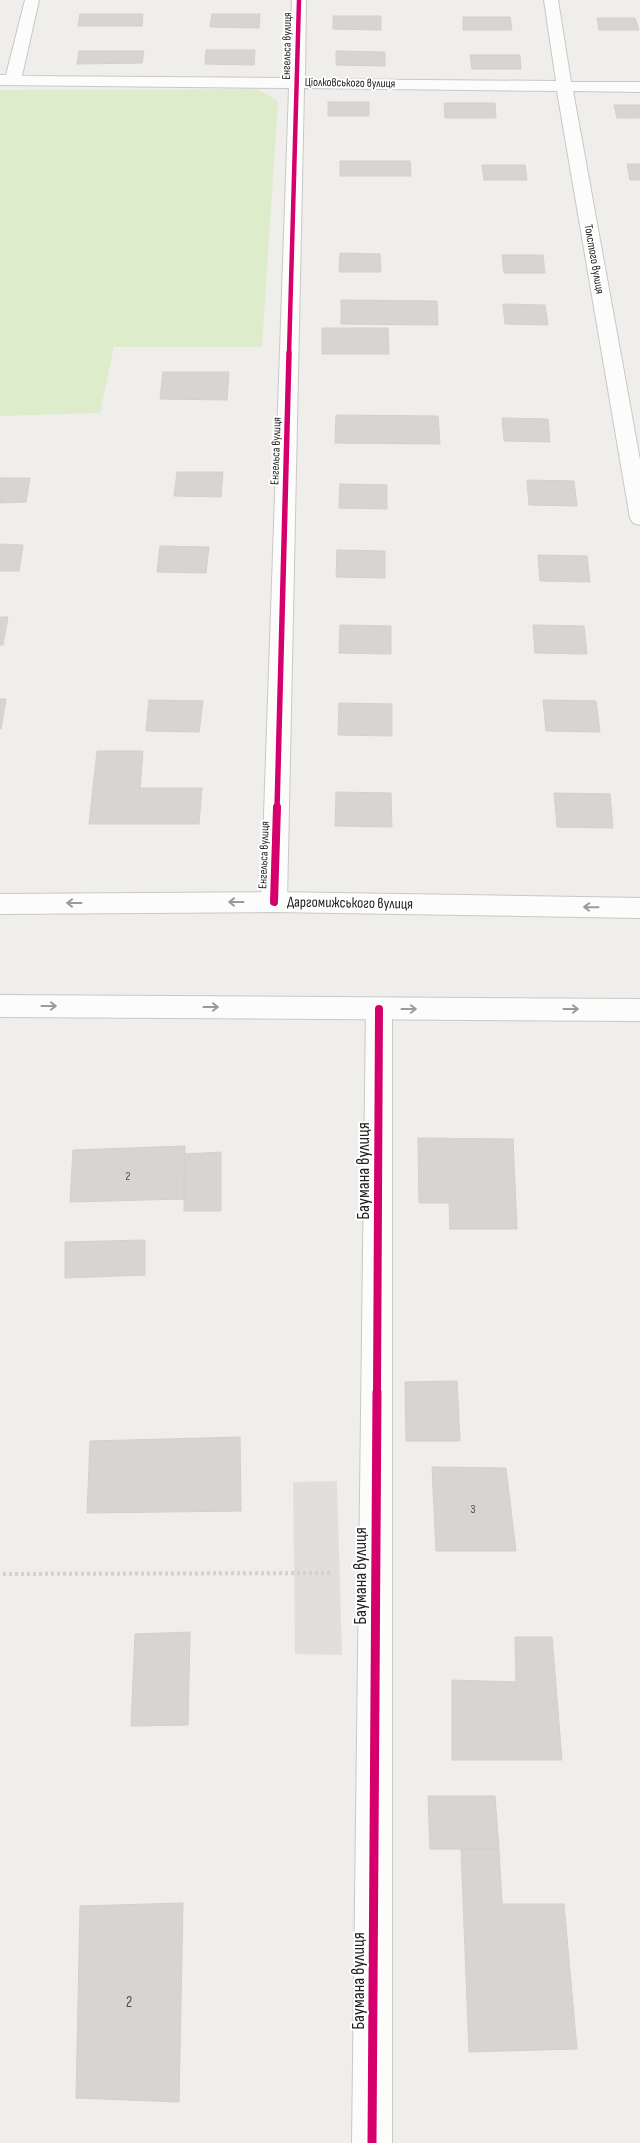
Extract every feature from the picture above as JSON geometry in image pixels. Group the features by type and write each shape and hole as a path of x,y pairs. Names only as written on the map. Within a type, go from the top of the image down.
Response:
{"street":[{"path":"7,80 32,0"},
{"name":"Енгельса вулиця","path":"274,902 299,0"},
{"name":"Толстого вулиця","path":"551,0 564,85 640,518"},
{"name":"Ціолковського вулиця","path":"7,80 640,87"},
{"name":"Даргомижського вулиця","path":"0,904 274,902 640,908"},
{"path":"0,1006 640,1010"},
{"name":"Баумана вулиця","path":"372,2143 379,1009"}],"path":[{"path":"3,1574 375,1573"}],"green space":[{"path":"257,89 278,101 262,347 114,347 100,413 0,416 0,90"}],"shaded area":[{"path":"337,1481 342,1655 295,1654 293,1482"}],"building":[{"path":"80,14 143,14 142,26 78,26"},
{"path":"212,14 260,14 259,28 210,27"},
{"path":"333,16 381,16 381,30 333,29"},
{"path":"463,17 510,17 512,30 463,30"},
{"path":"597,18 635,18 639,30 599,30"},
{"path":"206,50 255,50 254,65 205,64"},
{"path":"79,51 144,51 142,63 77,64"},
{"path":"336,51 385,52 385,66 336,65"},
{"path":"470,55 520,55 521,69 472,69"},
{"path":"328,102 369,102 369,116 328,116"},
{"path":"444,103 495,103 496,118 445,118"},
{"path":"614,105 640,105 640,118 617,118"},
{"path":"340,161 410,161 411,176 340,176"},
{"path":"627,164 640,164 640,180 630,180"},
{"path":"482,165 525,165 527,180 484,180"},
{"path":"340,253 380,254 381,272 339,272"},
{"path":"502,255 543,255 545,273 504,273"},
{"path":"341,300 437,301 438,325 341,324"},
{"path":"503,304 545,305 548,325 505,324"},
{"path":"322,328 388,328 389,354 322,354"},
{"path":"163,372 229,372 227,400 160,399"},
{"path":"336,415 438,416 440,444 335,443"},
{"path":"502,418 548,419 550,442 504,441"},
{"path":"177,472 223,472 221,497 174,496"},
{"path":"0,478 30,478 26,502 0,503"},
{"path":"527,480 574,481 577,506 529,505"},
{"path":"340,484 387,485 387,509 339,508"},
{"path":"0,544 23,545 19,571 0,571"},
{"path":"160,546 209,547 206,573 157,572"},
{"path":"337,550 385,551 385,578 336,577"},
{"path":"538,555 587,556 590,582 540,581"},
{"path":"0,617 8,617 3,645 0,645"},
{"path":"340,625 391,626 391,654 339,653"},
{"path":"533,625 584,626 587,654 535,653"},
{"path":"0,699 6,699 1,729 0,729"},
{"path":"149,700 203,701 199,732 146,731"},
{"path":"543,700 596,701 600,732 546,731"},
{"path":"339,703 392,704 392,736 338,735"},
{"path":"97,751 143,751 140,788 202,788 199,824 89,824"},
{"path":"336,792 391,793 392,827 335,826"},
{"path":"554,793 610,794 613,828 557,827"},
{"path":"418,1138 513,1139 517,1229 450,1229 449,1203 419,1203"},
{"path":"185,1146 184,1199 70,1202 73,1150"},
{"path":"221,1152 221,1211 184,1211 184,1154"},
{"path":"145,1240 145,1275 65,1278 65,1242"},
{"path":"457,1381 460,1441 406,1441 405,1382"},
{"path":"240,1437 241,1511 87,1513 90,1441"},
{"path":"432,1467 506,1468 516,1551 436,1551"},
{"path":"190,1632 188,1725 131,1726 135,1634"},
{"path":"515,1637 552,1637 562,1760 452,1760 452,1680 516,1682"},
{"path":"428,1796 495,1796 499,1849 430,1849"},
{"path":"461,1849 499,1849 502,1904 564,1904 577,2049 469,2052"},
{"path":"183,1903 179,2102 76,2098 80,1906"}],"cycle path":[{"path":"274,902 299,0"},
{"path":"372,2143 379,1009"}]}
